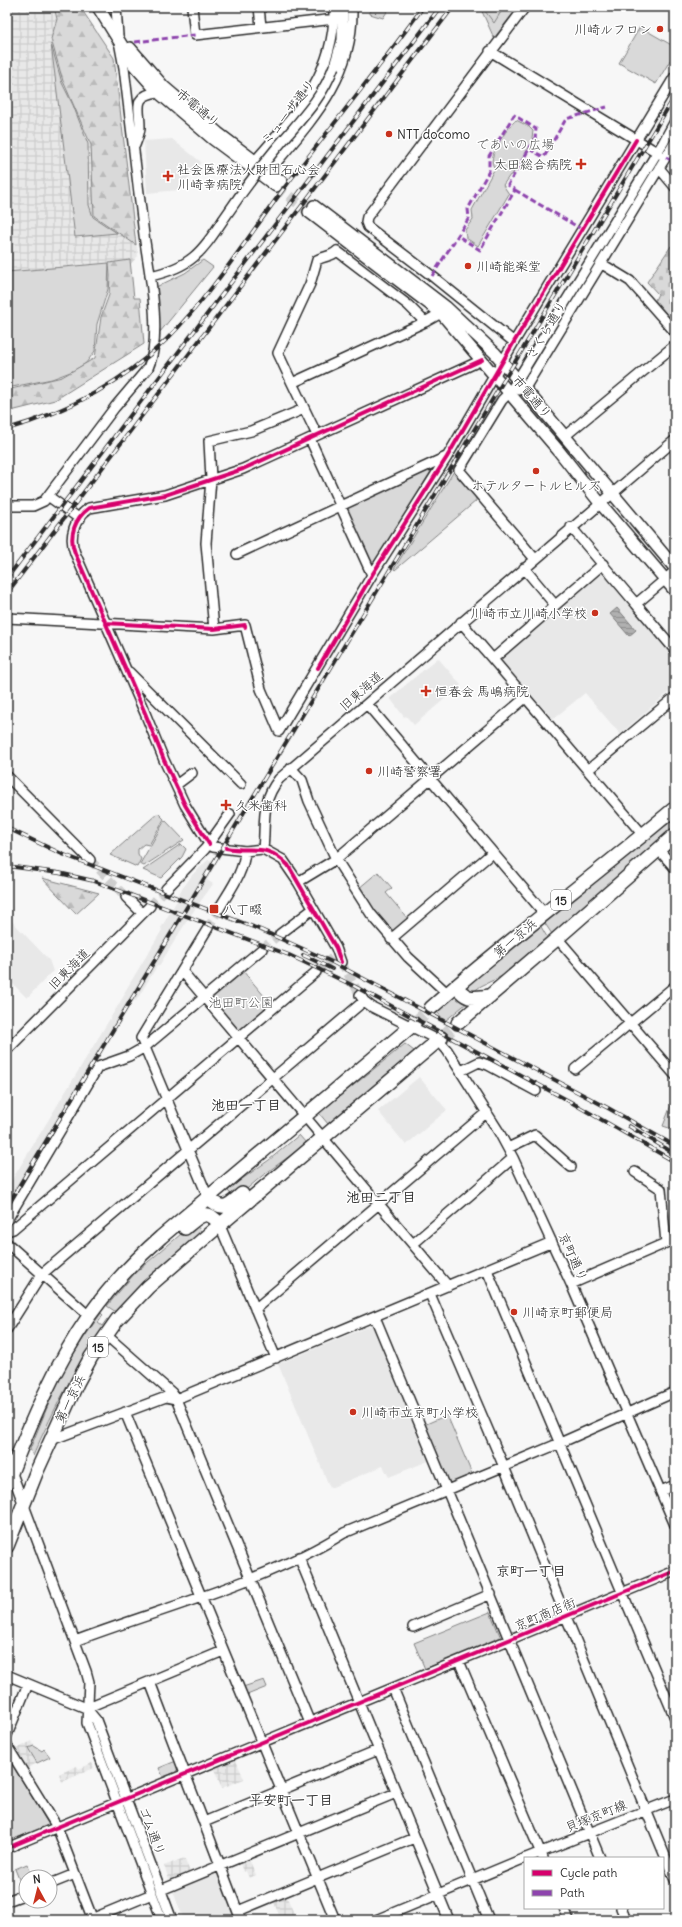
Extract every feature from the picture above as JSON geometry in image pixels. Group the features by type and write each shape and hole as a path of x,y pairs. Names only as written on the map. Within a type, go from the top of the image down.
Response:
{"highway":[{"name":"第一京浜","path":"431,1008 544,913 675,808"},
{"name":"15","path":"458,1022 558,938 675,835"},
{"path":"452,990 470,998 490,996"},
{"name":"第一京浜","path":"7,1546 51,1440 77,1383 91,1357 117,1320 148,1287 208,1235 221,1186 412,1025"},
{"name":"第一京浜","path":"8,1471 42,1401 89,1316 129,1269 153,1244 214,1211 308,1151 440,1039"},
{"name":"第一京浜","path":"214,1211 219,1207 230,1204 264,1176 287,1161 308,1151"}],"main road":[{"name":"市電通り","path":"98,7 118,36 134,65 158,92 213,139 278,184 269,171 218,133 164,87 118,36"},
{"name":"市電通り","path":"675,568 606,498 558,450 495,374 441,313 311,209 446,307 468,326 503,362 518,373 525,388 565,436 606,498 675,591"}],"street":[{"path":"7,506 40,504 48,496 115,407 148,368 151,362 154,346 154,327 150,276 124,68 118,36 116,7"},
{"path":"192,7 195,35 335,19"},
{"path":"259,7 261,27"},
{"path":"255,161 295,114 317,83 331,45 335,19 334,7"},
{"name":"ミューザ通り","path":"150,276 171,271 195,257 206,245 256,174 316,101 329,78 342,40 343,7"},
{"path":"269,171 314,118 336,84 347,54 351,29 352,7"},
{"path":"514,342 368,227 366,222 367,216 490,51 525,7"},
{"path":"490,51 666,157"},
{"path":"7,618 214,629 245,625 261,688 279,731 372,575 447,457 514,342 675,76"},
{"path":"134,147 140,129 138,108 139,102 142,98 149,94 158,92"},
{"name":"さくら通り","path":"535,559 459,470 498,407 510,392 518,373 675,121"},
{"name":"さくら通り","path":"525,388 675,142"},
{"path":"659,168 675,187"},
{"path":"372,575 340,507 313,437 304,409 278,353 310,284 317,260 333,255 337,251 408,305 425,322"},
{"path":"602,264 630,281 675,332"},
{"path":"292,382 425,322 441,313"},
{"path":"565,436 675,344"},
{"path":"337,958 336,948 298,882 283,860 263,849 245,851 213,847 209,844 185,805 164,760 72,546 73,529 89,508 165,495 245,468 482,360"},
{"path":"510,392 525,388"},
{"path":"214,629 206,543 211,479 209,441 251,431 304,409"},
{"name":"旧東海道","path":"263,849 264,808 268,797 279,779 571,527 675,440"},
{"path":"237,554 447,457"},
{"path":"48,496 80,519"},
{"path":"571,527 604,564 675,650"},
{"path":"493,659 604,564"},
{"path":"524,568 555,605"},
{"path":"636,604 675,571"},
{"path":"461,622 643,835"},
{"path":"125,668 242,784"},
{"path":"588,770 675,696"},
{"path":"298,882 336,859 525,698"},
{"path":"367,704 544,913"},
{"path":"291,768 302,780 309,802 336,859 371,914 422,971 452,990"},
{"path":"176,785 192,773"},
{"path":"7,776 90,860"},
{"path":"166,889 209,844 230,814"},
{"path":"658,849 675,868"},
{"path":"219,909 240,871 244,860 245,851"},
{"path":"391,938 492,853"},
{"path":"126,897 142,913"},
{"name":"旧東海道","path":"7,1050 150,906"},
{"path":"280,934 313,909"},
{"path":"208,928 141,1038 276,1358"},
{"path":"558,938 675,1075"},
{"path":"7,1220 98,1067 129,1056 145,1047 262,949"},
{"path":"182,971 448,1286"},
{"path":"7,1231 13,1229 316,972"},
{"path":"575,1069 675,986"},
{"name":"京町通り","path":"272,1078 362,998 440,1039 487,1112 513,1158 571,1284 675,1525"},
{"path":"461,1071 479,1062 488,1065 536,1091"},
{"path":"7,1329 42,1274 272,1078"},
{"path":"255,1309 487,1112"},
{"path":"508,1148 535,1135 571,1167"},
{"path":"413,1244 513,1158"},
{"path":"636,1172 661,1189 666,1243"},
{"path":"571,1284 675,1239"},
{"path":"7,1242 89,1316"},
{"path":"51,1440 166,1397 176,1399 376,1317 552,1242"},
{"path":"487,1270 675,1718"},
{"path":"430,1294 504,1466 675,1880"},
{"path":"376,1317 600,1857"},
{"path":"106,1335 172,1393 176,1399 310,1722"},
{"path":"75,1641 250,1578 322,1547 344,1533 560,1443 675,1392"},
{"path":"125,1412 335,1920"},
{"path":"8,1471 24,1503 89,1682 86,1708"},
{"path":"661,1491 675,1485"},
{"path":"299,1557 358,1703 449,1920"},
{"name":"京町商店街","path":"7,1848 675,1571"},
{"path":"413,1627 491,1594"},
{"path":"7,1675 86,1708 223,1651"},
{"path":"459,1661 542,1855"},
{"path":"150,1682 240,1916 318,1878 414,1838"},
{"path":"7,1734 28,1684"},
{"path":"393,1688 489,1920"},
{"name":"ゴム通り","path":"86,1708 96,1720 122,1801 156,1892 162,1920"},
{"path":"7,1746 57,1827 92,1919 396,1793"},
{"path":"204,1822 378,1750"},
{"name":"貝塚京町線","path":"531,1857 542,1855 590,1832 675,1799"},
{"name":"貝塚京町線","path":"376,1920 524,1859"},
{"path":"58,1881 75,1874"},
{"name":"ゴム通り","path":"156,1892 172,1920"},
{"path":"7,1901 18,1897"},
{"path":"564,1909 569,1920"},
{"path":"621,1909 626,1920"}],"shaded area":[{"path":"7,7 80,7 114,58 138,256 108,289 97,324 95,351 52,379 7,388"},
{"name":"社会医療法人財団石心会 川崎幸病院","path":"172,139 201,162 179,190 147,193 144,141"},
{"name":"川崎市立川崎小学校","path":"600,570 605,570 675,655 675,687 620,734 585,693 553,719 500,659 500,655"},
{"path":"617,608 636,630 629,636 610,614"},
{"name":"恒春会 馬嶋病院","path":"438,658 461,685 414,725 406,716 404,717 390,698"},
{"path":"208,860 218,860 207,880 213,884 188,919 159,966 157,966 136,1001 134,1000 132,1002 7,1212 7,1188 125,994 124,993 162,930 161,928 179,897 177,896 193,874"},
{"path":"7,916 49,960 53,971 27,998 7,978"},
{"path":"419,1077 447,1110 406,1145 378,1111"},
{"name":"川崎市立京町小学校","path":"372,1325 428,1461 389,1477 383,1466 330,1488 278,1364"},
{"path":"32,1741 34,1746 28,1748 37,1763 28,1768 16,1749"},
{"path":"235,1758 244,1779 222,1788 213,1767"},
{"path":"92,1763 94,1768 62,1782 59,1774 77,1766 79,1769"},
{"path":"248,1857 256,1875 249,1878 246,1871 243,1872 239,1861"},
{"path":"184,1858 191,1874 170,1882 164,1866"},
{"path":"216,1871 218,1872 237,1920 184,1920 172,1889"},
{"path":"286,1895 295,1916 281,1920 273,1900"}],"green space":[{"path":"54,7 80,7 114,58 136,245 94,216 91,145 63,81 51,39 57,19"},
{"path":"370,7 390,7 383,18 370,14"},
{"path":"480,7 518,7 494,38"},
{"path":"482,7 504,7 494,23"},
{"path":"640,27 675,47 675,52 656,84 619,63"},
{"path":"51,44 62,83 73,105 88,144 89,205 93,217 117,233 75,237"},
{"name":"であいの広場","path":"516,120 528,126 533,131 532,138 534,140 512,175 510,175 503,185 509,194 478,246 466,238 465,230 473,219 472,210 495,168 492,164 498,143"},
{"path":"671,246 675,251 675,324 655,300 658,294 647,282"},
{"path":"130,260 134,298 140,298 144,344 55,400 7,412 7,390 62,377 95,358 101,317 109,295 109,263"},
{"path":"203,260 213,267 160,332 154,288 185,273"},
{"path":"109,263 108,289 97,324 95,351 86,363 73,371 52,379 7,388 7,272"},
{"path":"428,468 431,471 375,565 371,564 346,509 347,506"},
{"path":"454,471 476,497 476,501 395,570 394,569"},
{"path":"158,813 164,819 149,845 144,844 138,849 138,854 141,859 137,867 110,855"},
{"path":"675,819 675,826 552,934 544,922"},
{"path":"165,820 184,840 144,866 140,864"},
{"path":"181,844 186,849 182,857 161,878 143,870"},
{"path":"378,872 392,888 386,893 408,919 393,931 390,931 358,889"},
{"path":"42,878 99,893 76,914"},
{"path":"540,925 547,937 504,975 481,986 473,992 465,988"},
{"name":"池田町公園","path":"243,971 271,1004 239,1031 211,998"},
{"path":"456,996 468,1002 445,1021 437,1012"},
{"path":"405,1044 414,1051 328,1124 319,1113"},
{"path":"675,1095 675,1130 663,1126"},
{"path":"299,1135 306,1143 302,1147 262,1176 235,1199 228,1191 235,1184 269,1160"},
{"path":"194,1223 201,1231 195,1237 140,1286 116,1312 107,1306 135,1273"},
{"path":"101,1313 103,1315 98,1323 102,1326 107,1319 109,1320 87,1352 67,1386 49,1420 33,1456 30,1449 59,1380 73,1355"},
{"path":"447,1415 472,1474 450,1484 424,1425"},
{"path":"490,1612 501,1638 425,1669 414,1643"},
{"path":"264,1680 267,1687 247,1695 243,1687"},
{"path":"34,1746 42,1751 44,1749 50,1757 37,1763 28,1748"},
{"path":"7,1756 49,1825 7,1842"},
{"path":"176,1761 178,1768 176,1772 163,1777 159,1768"},
{"path":"27,1864 29,1869 18,1869 18,1877 15,1869"}],"tunnel":[{"path":"276,186 309,212"},
{"path":"90,860 126,897"},
{"path":"150,906 166,889"},
{"path":"208,928 219,909"},
{"path":"262,949 280,934"},
{"path":"316,972 332,958"},
{"path":"341,962 360,995"},
{"path":"414,1024 431,1008"},
{"path":"441,1038 458,1023"}],"railway":[{"path":"7,429 51,414 93,394 150,355 167,339 200,303 288,183 423,7"},
{"path":"7,578 440,7"},
{"path":"7,593 453,7"},
{"path":"7,1206 675,96"},
{"path":"7,828 62,854 261,930 332,962 608,1108 675,1146"},
{"path":"7,866 59,873 94,881 289,955 354,986 569,1101 675,1162"},
{"path":"303,955 332,969"},
{"path":"629,1126 675,1154"}],"marked path":[{"path":"135,42 195,35"},
{"path":"529,149 544,157 566,119 607,107"},
{"path":"432,276 469,218 468,209 489,171 489,156 514,115 536,129 535,139 508,185 515,190 480,250 458,236"},
{"path":"666,157 675,163"},
{"path":"515,190 583,230"}],"cycle path":[{"path":"318,668 372,575 447,457 514,342 636,140"},
{"path":"209,844 185,805 164,760 75,553 72,540 74,528 77,522 89,508 165,495 243,469 482,360"},
{"path":"105,623 214,629 245,625 245,627"},
{"path":"226,848 265,851 272,853 288,865 336,948 341,962"},
{"path":"7,1848 675,1571"}],"place":[{"name":"川崎ルフロン","path":"660,29"},
{"name":"NTT docomo","path":"389,134"},
{"name":"太田総合病院","path":"581,164"},
{"name":"社会医療法人財団石心会 川崎幸病院","path":"168,176"},
{"name":"川崎能楽堂","path":"468,266"},
{"name":"ホテルタートルヒルズ","path":"536,471"},
{"name":"川崎市立川崎小学校","path":"595,613"},
{"name":"恒春会 馬嶋病院","path":"426,691"},
{"name":"川崎警察署","path":"369,771"},
{"name":"久米歯科","path":"226,805"},
{"name":"八丁畷","path":"214,909"},
{"name":"川崎京町郵便局","path":"514,1312"},
{"name":"川崎市立京町小学校","path":"353,1412"}],"district":[{"name":"池田一丁目","path":"246,1105"},
{"name":"池田二丁目","path":"381,1197"},
{"name":"京町一丁目","path":"531,1571"},
{"name":"平安町一丁目","path":"291,1800"}]}
